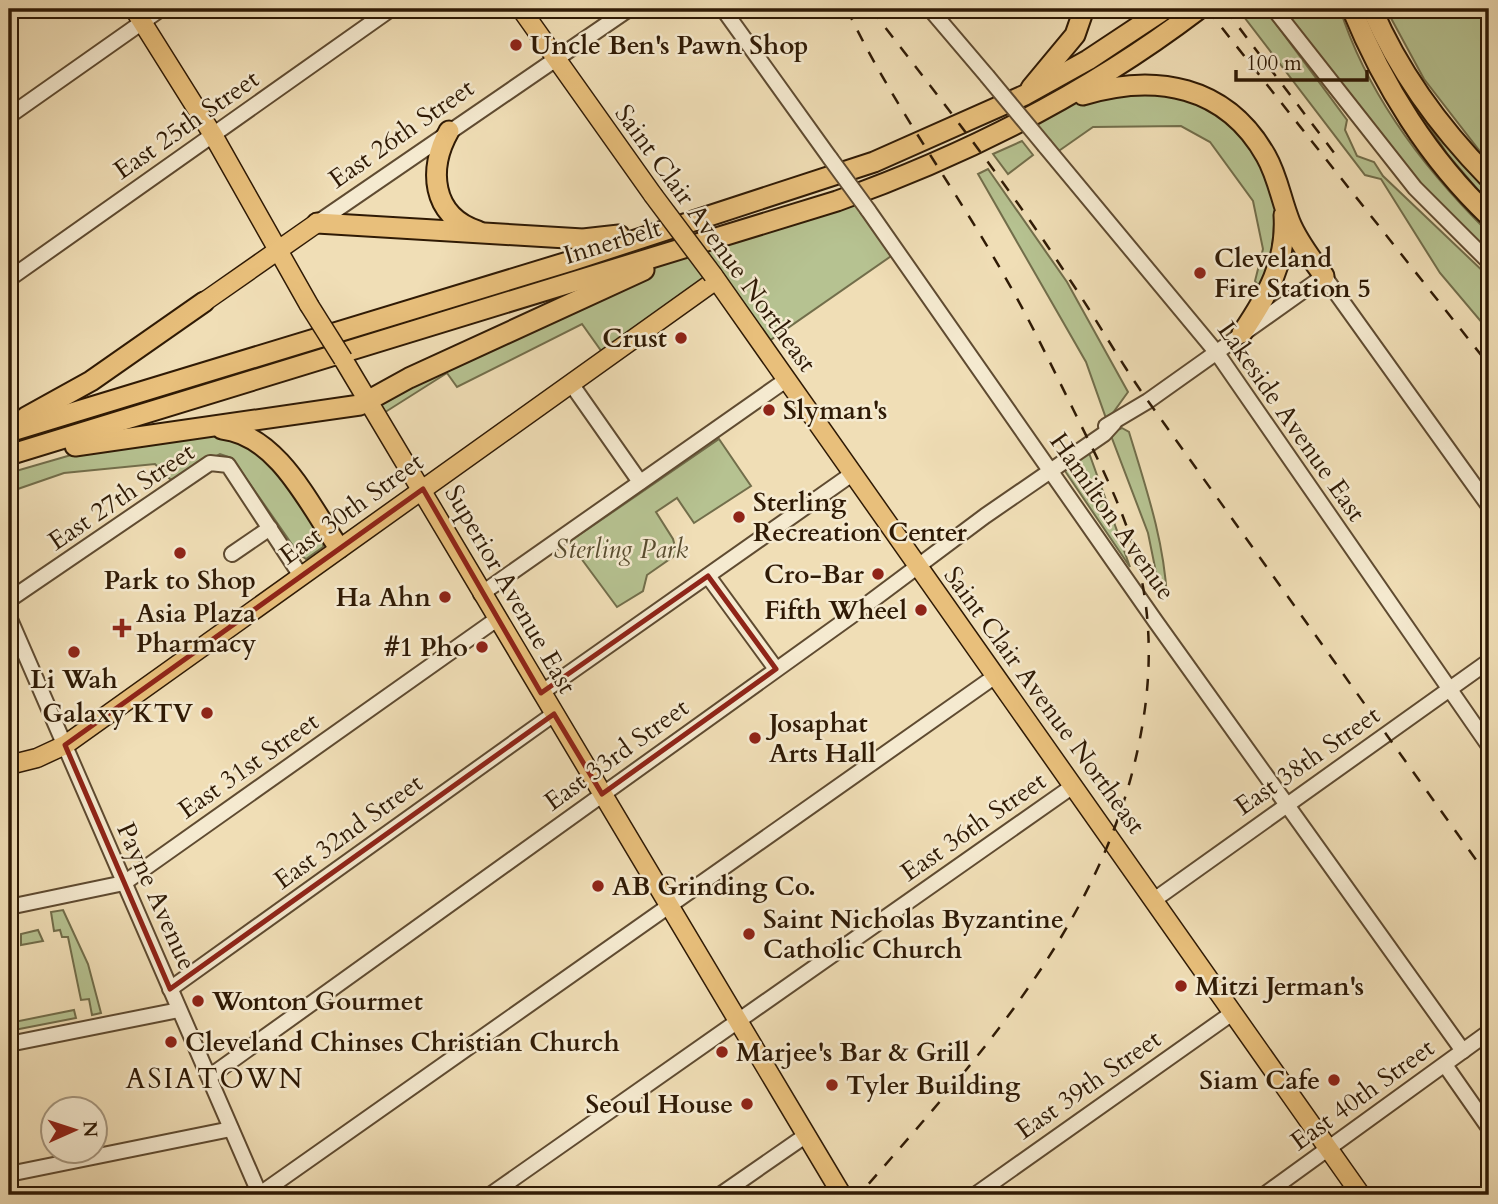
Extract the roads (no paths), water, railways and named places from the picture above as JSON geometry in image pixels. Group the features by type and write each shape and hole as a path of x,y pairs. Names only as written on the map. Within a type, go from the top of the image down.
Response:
{"highway":[{"path":"1025,95 1074,34 1084,9"},
{"name":"Innerbelt","path":"9,432 571,261 874,162 1025,95 1088,60 1165,9"},
{"name":"Innerbelt","path":"9,458 904,177 1048,106 1124,61 1199,9"},
{"path":"1352,9 1371,53 1408,117 1452,175 1489,216"},
{"path":"1372,9 1394,53 1420,94 1448,133 1489,178"},
{"path":"1048,106 1109,87 1133,83 1161,85 1197,94 1230,114 1253,136 1271,166 1297,236 1324,276"},
{"path":"449,131 436,161 435,174 439,195 444,207 461,223 489,234"},
{"path":"1242,334 1264,299 1277,271 1284,235 1283,204"},
{"path":"317,223 594,239 689,221"},
{"path":"9,458 98,442 341,409 369,401 421,372 719,237"},
{"path":"9,424 92,381 204,302"},
{"path":"210,427 243,434 264,447 340,548"}],"main road":[{"name":"Saint Clair Avenue Northeast","path":"521,9 714,278 1360,1195"},
{"name":"Superior Avenue East","path":"138,16 213,135 277,253 423,489 481,594 842,1195"},
{"name":"East 26th Street","path":"204,302 317,223"},
{"name":"East 30th Street","path":"9,765 37,758 65,745 572,386 714,278"}],"street":[{"path":"9,116 138,16 161,9"},
{"name":"East 25th Street","path":"9,279 391,9"},
{"name":"East 26th Street","path":"317,223 629,9"},
{"name":"Hamilton Avenue","path":"723,9 1463,1051"},
{"name":"Lakeside Avenue East","path":"930,9 1217,353 1489,746"},
{"path":"1274,10 1415,188 1489,262"},
{"path":"1324,276 1489,506"},
{"name":"East 33rd Street","path":"209,1077 918,568 1051,469 1082,441 1114,423 1217,353 1324,276"},
{"path":"481,594 786,380"},
{"path":"572,386 640,482"},
{"name":"East 27th Street","path":"9,600 210,463 228,465 270,528"},
{"path":"541,693 852,474"},
{"path":"232,554 270,528 301,576"},
{"path":"708,576 776,669"},
{"name":"Payne Avenue","path":"9,617 260,1195"},
{"name":"East 31st Street","path":"9,907 124,883 497,619"},
{"name":"East 38th Street","path":"1154,900 1489,661"},
{"path":"260,1195 993,677"},
{"name":"East 32nd Street","path":"170,989 554,714"},
{"name":"East 36th Street","path":"490,1195 1073,786"},
{"path":"9,1044 179,1010"},
{"name":"East 39th Street","path":"975,1195 1231,1014"},
{"name":"East 40th Street","path":"1264,1195 1489,1032"},
{"path":"1445,1065 1489,1128"},
{"path":"9,1174 231,1129"},
{"path":"720,1195 805,1136"}],"railway":[{"path":"847,9 883,78 1014,293 1102,469 1128,530 1140,572 1147,612 1149,652 1141,733 1124,801 1099,864 1068,925 1032,982 992,1037 859,1195"},
{"path":"871,9 1023,210 1148,401 1489,878"},
{"path":"1207,9 1489,365"},
{"path":"1225,9 1335,154"}],"place":[{"name":"Uncle Ben's Pawn Shop","path":"516,45"},
{"name":"Cleveland Fire Station 5","path":"1200,273"},
{"name":"Crust","path":"681,338"},
{"name":"Slyman's","path":"769,410"},
{"name":"Sterling Recreation Center","path":"739,517"},
{"name":"Park to Shop","path":"180,553"},
{"name":"Cro-Bar","path":"878,574"},
{"name":"Ha Ahn","path":"445,597"},
{"name":"Fifth Wheel","path":"921,610"},
{"name":"Asia Plaza Pharmacy","path":"122,628"},
{"name":"#1 Pho","path":"482,647"},
{"name":"Li Wah","path":"74,652"},
{"name":"Galaxy KTV","path":"207,713"},
{"name":"Josaphat Arts Hall","path":"755,738"},
{"name":"AB Grinding Co.","path":"598,886"},
{"name":"Saint Nicholas Byzantine Catholic Church","path":"749,934"},
{"name":"Mitzi Jerman's","path":"1181,986"},
{"name":"Wonton Gourmet","path":"198,1001"},
{"name":"Cleveland Chinses Christian Church","path":"171,1042"},
{"name":"Marjee's Bar & Grill","path":"722,1052"},
{"name":"Siam Cafe","path":"1334,1080"},
{"name":"Tyler Building","path":"832,1085"},
{"name":"Seoul House","path":"747,1104"}],"district":[{"name":"ASIATOWN","path":"215,1078"}],"park label":[{"name":"Sterling Park","path":"621,549"}]}
